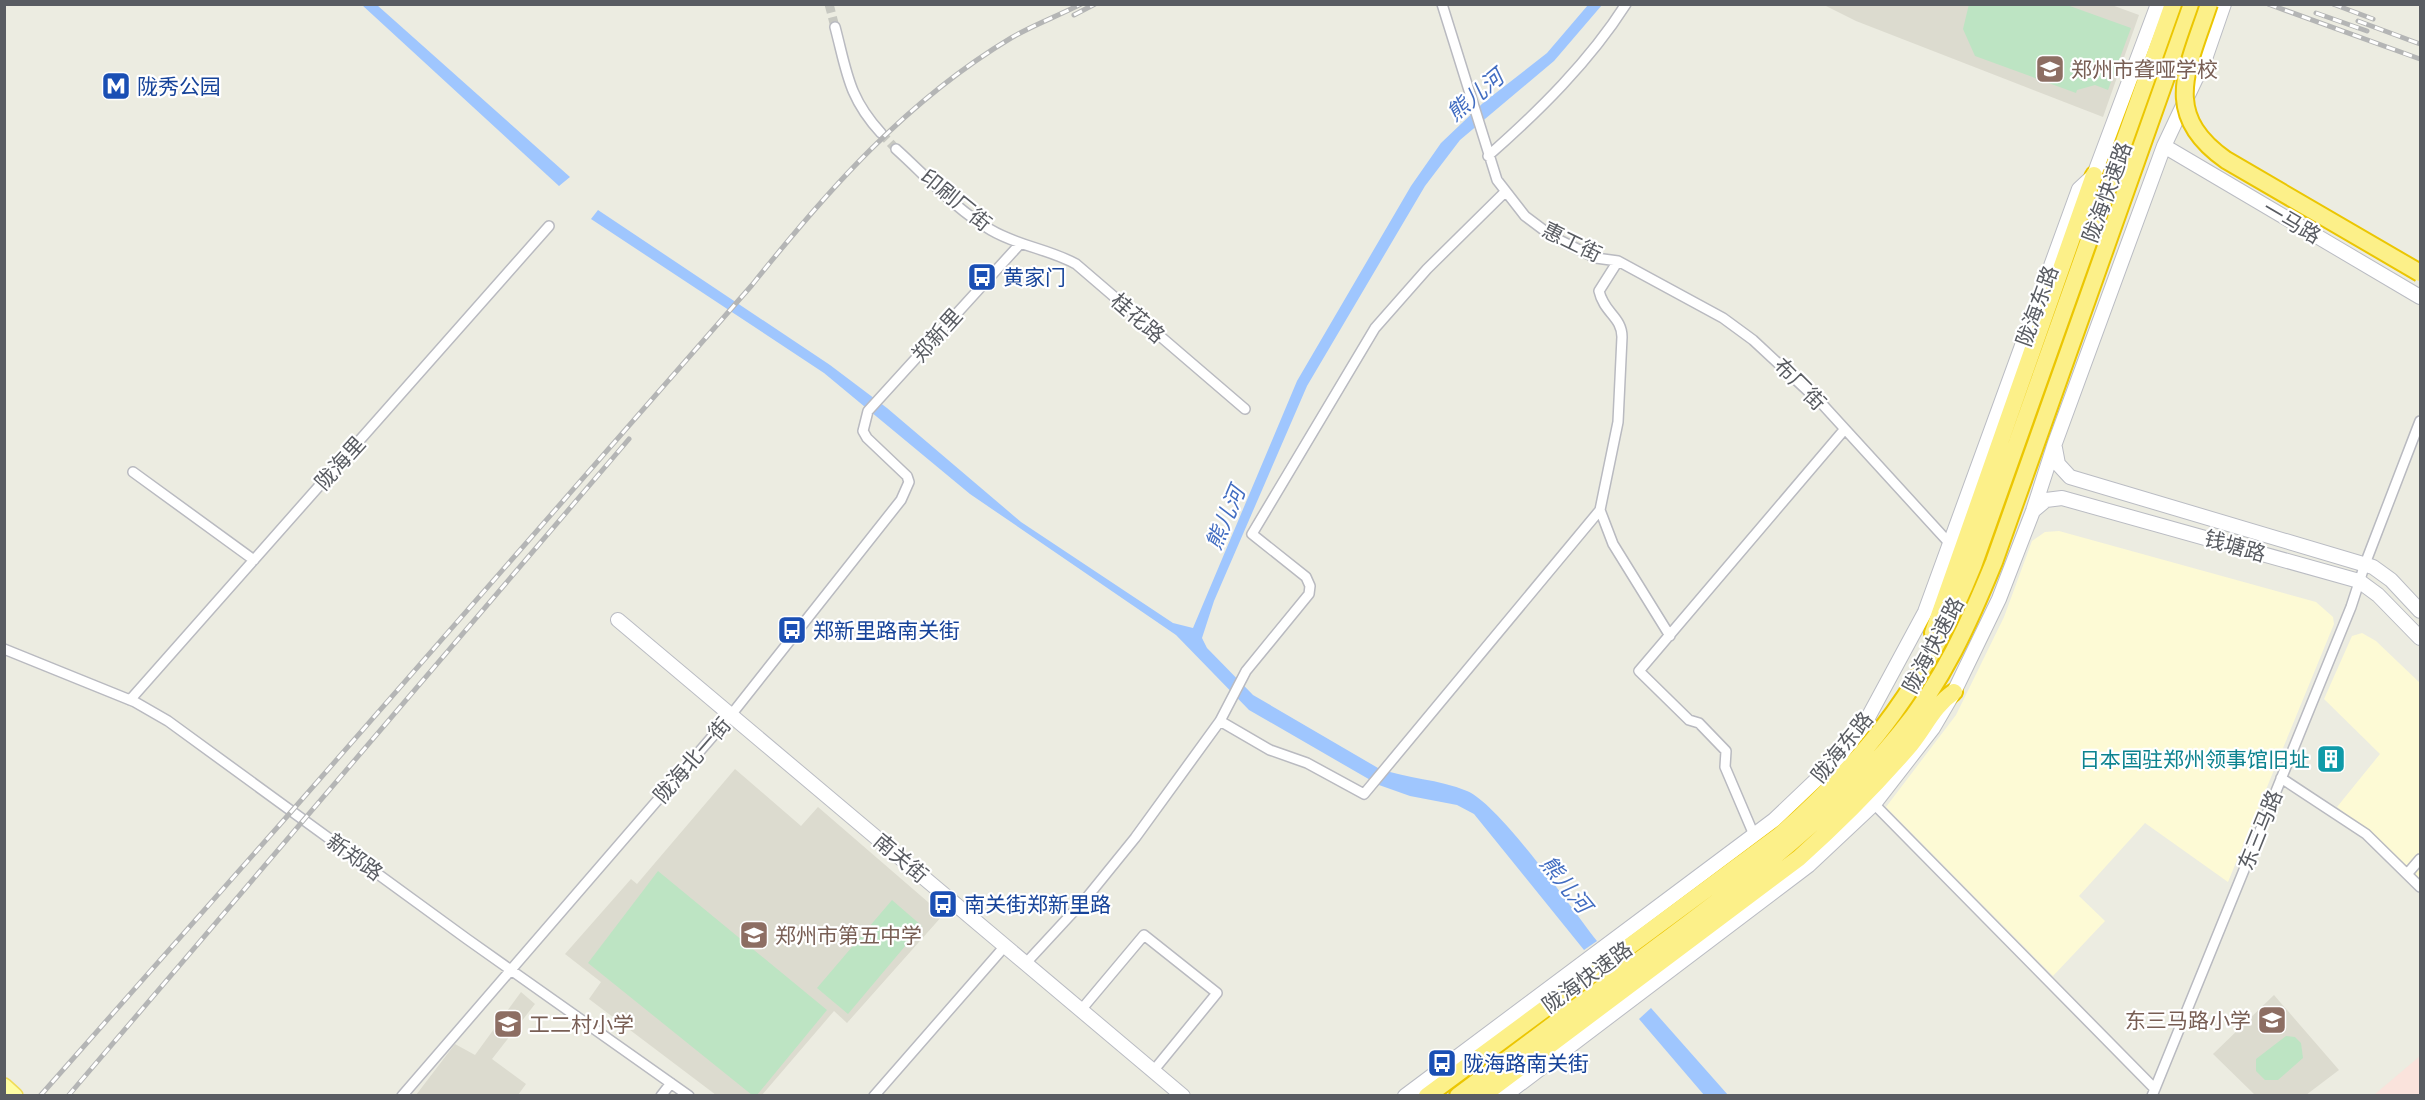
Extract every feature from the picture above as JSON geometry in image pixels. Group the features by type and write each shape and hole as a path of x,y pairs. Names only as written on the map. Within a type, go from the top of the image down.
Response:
{"highway":[{"name":"陇海快速路","path":"1427,1095 1780,835 1833,786 1894,715 1936,650 1972,566 2173,4"},
{"name":"陇海快速路","path":"1458,1095 1791,846 1841,799 1901,733 1925,700 1957,646 1994,562 2192,4"},
{"path":"2209,4 2187,76 2184,98 2188,118 2199,139 2226,160 2421,273"},
{"path":"1894,715 1896,700 1928,645 1939,617 2094,175"},
{"path":"1482,1095 1812,846 1909,748 1940,702 1954,692"}],"main road":[{"path":"4,1086 15,1095"}],"street":[{"name":"惠工街","path":"1442,4 1475,105 1488,156 1497,180 1505,192 1525,216 1553,237 1596,258 1618,261"},
{"path":"1488,156 1556,92 1606,37 1626,4"},
{"name":"陇海东路","path":"1405,1095 1754,835 1800,797 1864,726 1917,630 1951,545 2079,189 2094,175 2158,4"},
{"path":"1504,1095 1758,906 1834,843 1874,804 1926,737 1954,692 1999,599 2164,147 2205,59 2224,4"},
{"path":"835,27 851,90 857,103 881,133"},
{"name":"一马路","path":"2164,147 2421,297"},
{"name":"印刷厂街","path":"896,149 972,218 1020,244"},
{"path":"1026,963 1088,896 1135,838 1220,721 1246,671 1309,594 1310,586 1306,577 1252,534 1375,327 1426,269 1505,192"},
{"name":"陇海里","path":"130,700 549,226"},
{"name":"郑新里","path":"868,411 1020,244"},
{"name":"桂花路","path":"1020,244 1065,258 1076,264 1245,410"},
{"path":"1220,721 1270,750 1307,762 1364,794 1600,510 1618,423 1622,337 1621,325 1602,304 1599,291 1618,261"},
{"name":"布厂街","path":"1618,261 1731,323 1792,374 1951,545"},
{"name":"陇海北一街","path":"402,1095 731,715 907,490 909,482 907,476 867,438 863,431 868,411"},
{"name":"东三马路","path":"2154,1092 2351,606 2421,420"},
{"path":"1754,835 1725,767 1726,751 1699,723 1689,720 1639,671 1844,430"},
{"name":"钱塘路","path":"2055,443 2058,464 2070,477 2365,564 2391,580 2421,611"},
{"path":"133,472 254,560"},
{"name":"钱塘路","path":"2033,511 2046,500 2062,498 2359,581 2378,595 2421,638"},
{"path":"1600,510 1613,544 1670,636"},
{"name":"南关街","path":"618,620 1184,1095"},
{"name":"新郑路","path":"4,650 130,700 168,721 689,1095"},
{"path":"2281,778 2366,834 2421,887"},
{"path":"1874,804 2154,1092"},
{"path":"2408,873 2421,860"},
{"path":"1081,1010 1144,935 1217,993 1154,1070"},
{"path":"874,1095 1005,946"},
{"path":"661,1095 671,1083"}],"shaded area":[{"name":"郑州市聋哑学校","path":"2109,4 2139,15 2103,117 1856,21 1824,5"},
{"path":"2059,531 2316,602 2333,617 2334,624 2228,882 2145,823 2079,896 2105,921 2053,976 1886,807 1956,715 2004,617 2032,541 2045,532"},
{"path":"2362,633 2376,641 2420,683 2420,879 2383,843 2337,807 2380,754 2324,699 2352,636"},
{"name":"郑州市第五中学","path":"735,769 801,826 818,807 943,915 847,1023 834,1011 762,1095 716,1095 589,999 601,982 565,954 631,879 637,884"},
{"name":"工二村小学","path":"521,992 535,1004 492,1059 526,1084 518,1095 416,1095 455,1044 475,1055"},
{"name":"东三马路小学","path":"2274,995 2339,1070 2306,1095 2255,1095 2213,1054"},
{"path":"2420,1056 2420,1095 2374,1095"}],"green space":[{"path":"1969,4 2067,5 2131,28 2108,90 2095,85 2077,90 2076,93 1975,56 1963,29"},
{"path":"658,871 827,1010 757,1095 752,1095 588,963"},
{"path":"892,900 922,926 848,1014 817,988"},
{"path":"2286,1036 2295,1037 2301,1043 2303,1058 2278,1080 2265,1080 2256,1071 2256,1059"}],"water":[{"path":"362,5 377,5 570,177 559,186"},
{"path":"1588,5 1602,5 1554,61 1460,140 1425,186 1307,386 1214,601 1202,638 1207,648 1253,695 1378,768 1456,787 1481,800 1516,836 1597,941 1584,950 1474,814 1457,805 1410,796 1379,785 1249,710 1176,635 970,494 824,373 591,219 598,210 830,365 887,408 1021,522 1173,623 1193,628 1297,381 1411,186 1441,143 1483,103 1547,53"},
{"path":"1651,1008 1728,1095 1704,1095 1639,1019"}],"tunnel":[{"path":"829,4 835,27"},
{"path":"881,133 896,149"}],"railway":[{"path":"40,1096 752,285 839,182 903,119 973,63 1019,33 1081,4"},
{"path":"1074,15 1095,4"},
{"path":"2268,4 2420,59"},
{"path":"2333,4 2373,19"},
{"path":"2316,13 2367,31"},
{"path":"2358,21 2420,44"},
{"path":"68,1096 629,439"}],"place":[{"name":"郑州市聋哑学校","path":"2050,69"},
{"name":"陇秀公园","path":"116,86"},
{"name":"黄家门","path":"982,277"},
{"name":"郑新里路南关街","path":"792,630"},
{"name":"日本国驻郑州领事馆旧址","path":"2331,759"},
{"name":"南关街郑新里路","path":"943,904"},
{"name":"郑州市第五中学","path":"754,935"},
{"name":"东三马路小学","path":"2272,1020"},
{"name":"工二村小学","path":"508,1024"},
{"name":"陇海路南关街","path":"1442,1063"}],"water label":[{"name":"熊儿河","path":"1475,95"},
{"name":"熊儿河","path":"1225,518"},
{"name":"熊儿河","path":"1566,884"}]}
